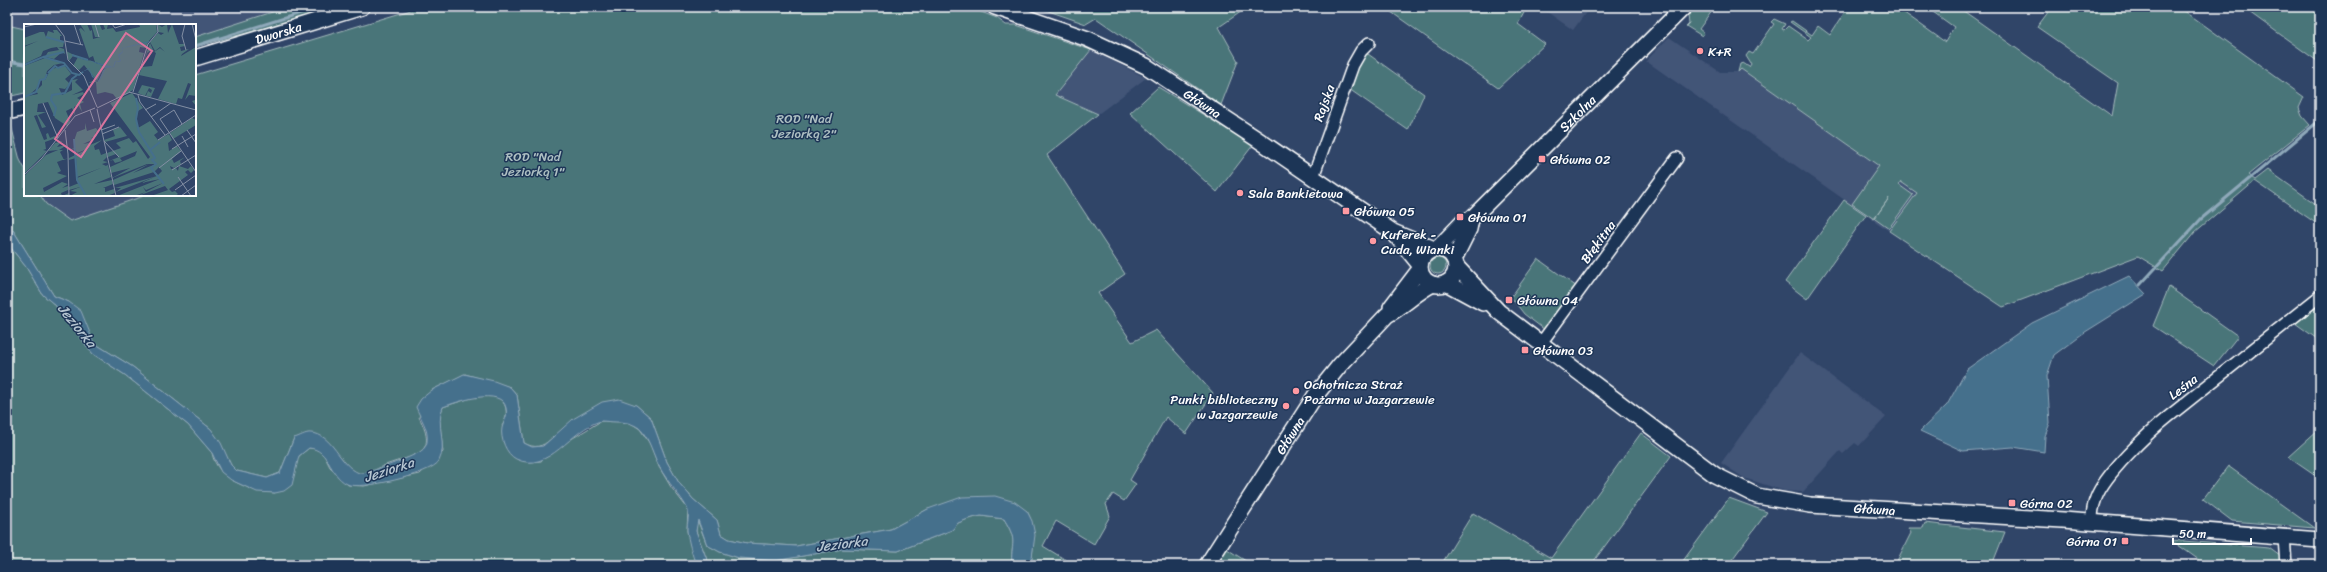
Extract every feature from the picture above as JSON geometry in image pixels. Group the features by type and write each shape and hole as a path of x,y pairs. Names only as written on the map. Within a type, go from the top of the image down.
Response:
{"main road":[{"name":"Dworska","path":"196,58 362,7"},
{"name":"Główna","path":"995,7 1088,39 1146,66 1393,232 1436,249"},
{"name":"Szkolna","path":"1436,249 1463,222 1471,219 1684,7"},
{"path":"7,112 24,108"},
{"name":"Szkolna","path":"1455,263 1469,229 1471,219"},
{"name":"Główna","path":"1387,316 1393,303 1420,267 1393,232"},
{"path":"1436,249 1448,252 1455,263 1454,274 1440,283 1426,280 1420,267 1425,255 1436,249"},
{"name":"Główna","path":"1455,263 1492,306 1715,475 1757,496 1810,505 2092,522 2320,540"},
{"name":"Główna","path":"1206,565 1315,396 1344,360 1387,316 1400,308 1422,289 1440,283 1478,302 1492,306"}],"street":[{"name":"Rajska","path":"1313,177 1353,66 1361,51 1369,43"},
{"name":"Błękitna","path":"1541,343 1677,158"},
{"name":"Leśna","path":"2092,522 2094,503 2099,491 2125,458 2145,438 2168,417 2320,296"},
{"path":"2284,537 2286,565"}],"shaded area":[{"path":"7,7 288,7 196,37 196,24 24,24 24,29 7,25"},
{"path":"1540,7 1590,7 1573,30"},
{"path":"1669,37 1720,72 1738,72 1741,68 1917,193 1889,231 1646,61"},
{"path":"1091,50 1146,78 1098,114 1055,95"},
{"path":"41,196 144,196 70,221 46,204"},
{"path":"1800,353 1886,417 1859,446 1855,443 1843,454 1840,451 1803,492 1785,491 1744,478 1721,463"}],"green space":[{"path":"288,7 342,7 196,47 196,37"},
{"path":"421,7 968,7 997,18 1006,25 1016,25 1091,50 1055,95 1098,114 1047,155 1125,274 1098,293 1132,342 1156,330 1213,393 1186,434 1166,417 1130,480 1136,484 1124,501 1113,494 1106,504 1110,516 1094,544 1056,521 1043,546 1074,565 1031,565 1033,531 1027,511 928,509 891,529 796,546 747,543 729,539 721,534 717,520 693,499 679,483 667,462 651,418 636,405 551,439 545,444 532,446 524,443 517,395 510,387 465,374 432,390 419,417 425,430 425,447 413,456 383,466 369,473 360,474 352,470 335,452 294,438 280,473 267,478 237,471 231,465 211,429 133,367 94,343 69,302 54,296 13,230 7,224 7,125 11,125 20,160 24,167 24,196 41,196 46,204 70,221 144,196 196,196 196,75"},
{"path":"1037,7 1248,7 1219,27 1238,61 1221,105 1096,18 1086,24"},
{"path":"1384,7 1527,7 1518,24 1545,44 1498,88"},
{"path":"1697,7 1715,7 1699,29 1704,33 1702,36 1686,26 1689,23 1688,16"},
{"path":"1715,7 1724,7 1721,11"},
{"path":"1848,7 1896,7 1945,42 1954,27 1926,7 1958,7 2112,116 2118,83 2037,27 2052,7 2179,7 2304,97 2299,108 2302,116 2310,125 2248,175 2255,180 2268,170 2320,207 2320,226 2255,181 2195,232 2163,271 2138,256 2003,307 1889,231 1917,193 1901,182 1899,185 1913,195 1889,228 1875,218 1889,198 1874,219 1852,204 1879,166 1741,69 1738,72 1740,64 1743,63 1749,67 1751,64 1746,56 1749,52 1753,54 1774,24 1771,22 1774,19 1785,24 1782,29 1784,30 1788,26 1808,40 1811,37 1790,22 1792,21 1812,35 1818,26 1830,35"},
{"path":"2242,7 2320,7 2320,63"},
{"path":"7,25 24,29 24,93 7,97"},
{"path":"1368,54 1424,94 1408,130 1349,89 1361,56"},
{"path":"1158,87 1253,145 1217,192 1130,113"},
{"path":"1844,200 1866,215 1807,299 1785,282"},
{"path":"7,243 26,267 43,295 55,305 93,354 125,375 188,425 212,453 215,462 221,470 228,477 246,487 275,493 299,456 309,448 318,449 324,455 330,467 348,485 364,486 420,474 443,452 439,417 443,407 490,395 500,399 503,403 506,416 502,426 530,462 541,461 563,444 601,421 629,422 640,429 650,444 659,467 671,487 688,509 687,531 696,565 7,565"},
{"path":"1435,258 1441,258 1446,263 1444,272 1441,274 1435,274 1430,269 1430,263"},
{"path":"1538,259 1577,287 1545,330 1524,314 1511,297"},
{"path":"2169,287 2238,336 2214,366 2153,326"},
{"path":"2318,306 2320,308 2320,341 2295,323"},
{"path":"2319,429 2320,430 2320,479 2288,457"},
{"path":"1641,433 1671,456 1591,565 1441,565 1473,513 1551,558"},
{"path":"2228,466 2314,528 2232,521 2203,499"},
{"path":"1729,498 1767,512 1728,565 1680,565"},
{"path":"981,516 1004,519 1013,538 1012,565 709,565 696,531 697,519 707,545 720,552 739,558 775,561 842,549 898,551 952,530 958,523"},
{"path":"1925,523 2005,532 1992,565 1895,565 1911,533 1908,528 1923,528"},
{"path":"2171,540 2269,548 2284,559 2282,565 2206,565"},
{"path":"1227,549 1252,565 1217,565"}],"water":[{"name":"Jeziorka","path":"7,224 13,230 54,296 69,302 81,311 94,343 133,367 211,429 221,443 231,465 237,471 267,478 280,473 294,438 309,433 319,435 325,439 331,444 346,464 359,473 390,465 410,457 422,450 427,442 427,432 416,407 421,399 432,390 464,374 494,381 510,387 517,395 524,443 532,447 543,446 573,419 602,402 619,399 636,405 651,418 667,462 679,483 693,499 717,520 721,534 729,539 747,543 796,546 891,529 928,509 962,497 995,496 1015,502 1027,511 1032,521 1035,535 1031,565 1012,565 1013,538 1004,519 981,516 958,523 952,530 898,551 842,549 775,561 739,558 720,552 707,545 698,520 696,531 709,565 696,565 690,548 687,530 687,508 663,473 646,437 639,428 625,423 601,421 590,425 549,456 539,461 528,462 512,457 507,450 502,436 506,408 503,401 488,397 468,399 443,407 440,421 442,441 441,455 439,461 434,466 423,471 395,480 354,486 341,480 321,453 309,448 299,456 292,485 284,491 275,493 257,492 231,480 221,472 212,453 188,425 125,375 93,354 55,305 43,295 26,267 7,243"},
{"path":"2129,276 2146,294 2082,334 2054,355 2047,376 2050,423 2045,436 2044,452 2013,447 1963,451 1920,431 1947,405 1967,369 2032,323"}],"waterway":[{"path":"196,46 320,7"},
{"path":"7,61 24,64"},
{"path":"2140,285 2201,219 2320,120"}],"place":[{"name":"K+R","path":"1700,51"},
{"name":"Główna 02","path":"1542,159"},
{"name":"Sala Bankietowa","path":"1240,193"},
{"name":"Główna 05","path":"1346,211"},
{"name":"Główna 01","path":"1460,217"},
{"name":"Kuferek - Cuda, Wianki","path":"1373,241"},
{"name":"Główna 04","path":"1509,300"},
{"name":"Główna 03","path":"1525,350"},
{"name":"Ochotnicza Straż Pożarna w Jazgarzewie","path":"1296,391"},
{"name":"Punkt biblioteczny w Jazgarzewie","path":"1286,406"},
{"name":"Górna 02","path":"2012,503"},
{"name":"Górna 01","path":"2125,541"}],"park label":[{"name":"ROD \"Nad Jeziorką 2\"","path":"804,126"},
{"name":"ROD \"Nad Jeziorką 1\"","path":"533,164"}]}
